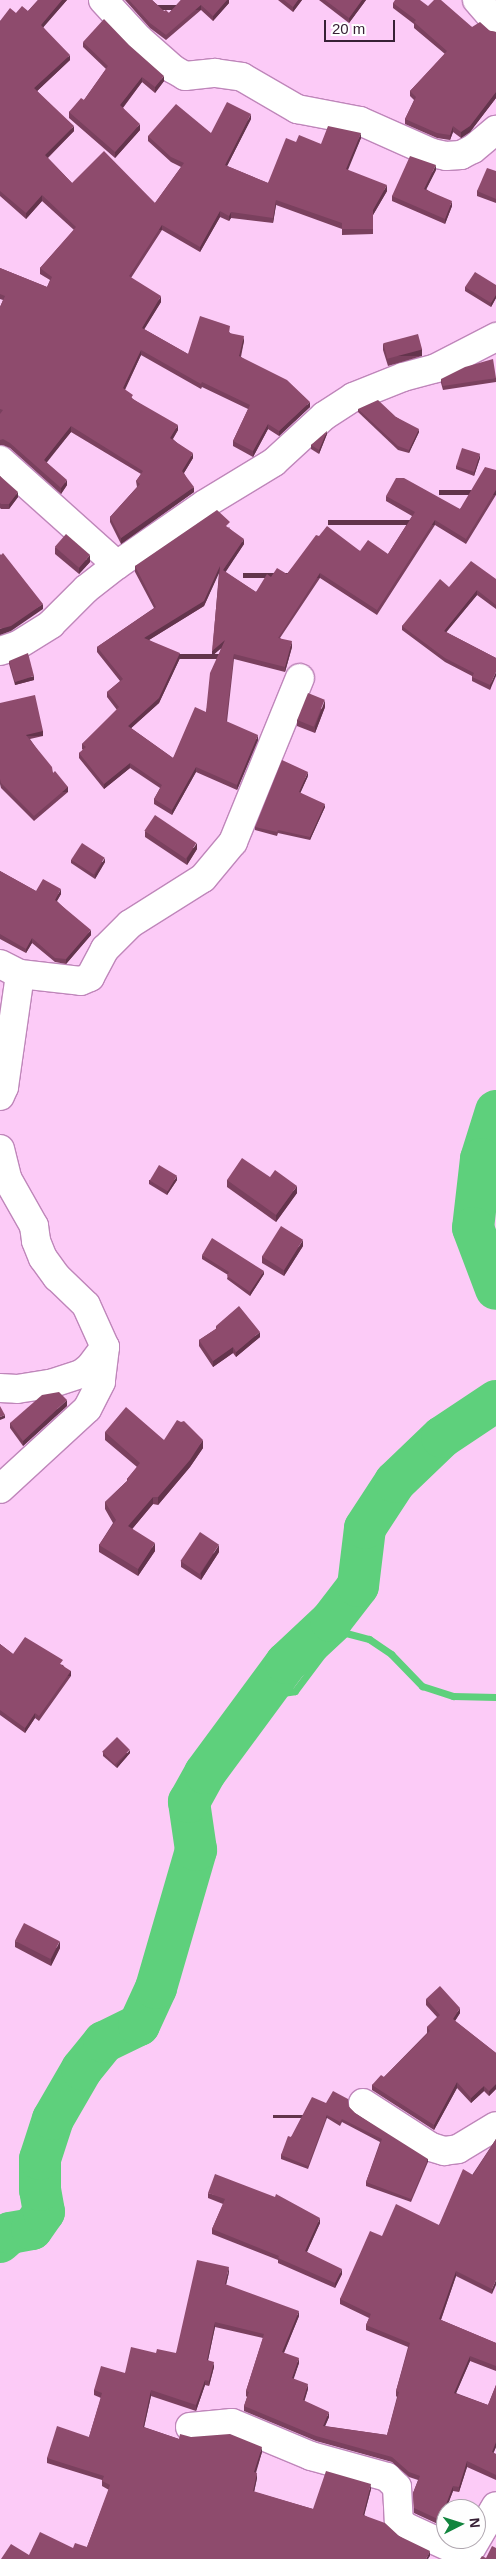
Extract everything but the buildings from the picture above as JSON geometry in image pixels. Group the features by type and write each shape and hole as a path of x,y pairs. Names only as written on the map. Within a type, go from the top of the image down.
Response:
{"street":[{"path":"103,0 140,39 173,69 185,76 215,73 242,77 297,109 360,121 432,153 446,156 461,155 473,149 496,130"},
{"path":"477,0 496,22"},
{"path":"0,651 18,645 51,624 86,589 116,565 205,504 274,462 324,416 353,397 403,377 436,368 496,337"},
{"path":"0,460 116,565"},
{"path":"0,1096 4,1087 10,969 81,981 90,977 105,949 130,924 203,878 233,842 300,678"},
{"path":"0,1149 8,1180 34,1226 36,1241 43,1258 57,1277 86,1305 105,1347 101,1382 87,1408 0,1489"},
{"path":"0,1388 17,1389 50,1384 81,1374 90,1367 105,1347"},
{"path":"363,2103 431,2147 444,2151 458,2149 496,2126"},
{"path":"190,2427 232,2423 311,2456 387,2476 397,2487 399,2521 406,2527 466,2557 496,2506"}],"waterway":[{"path":"496,1111 481,1159 473,1228 496,1289"},
{"path":"0,2242 10,2233 32,2229 44,2212 40,2190 40,2159 53,2119 82,2069 104,2042 139,2025 156,1988 196,1850 189,1802 205,1773 286,1663 331,1621 358,1586 365,1528 395,1482 442,1437 496,1401"},
{"path":"261,1696 295,1691 322,1655 346,1633 369,1639 391,1654 422,1686 453,1696 496,1697"}]}
